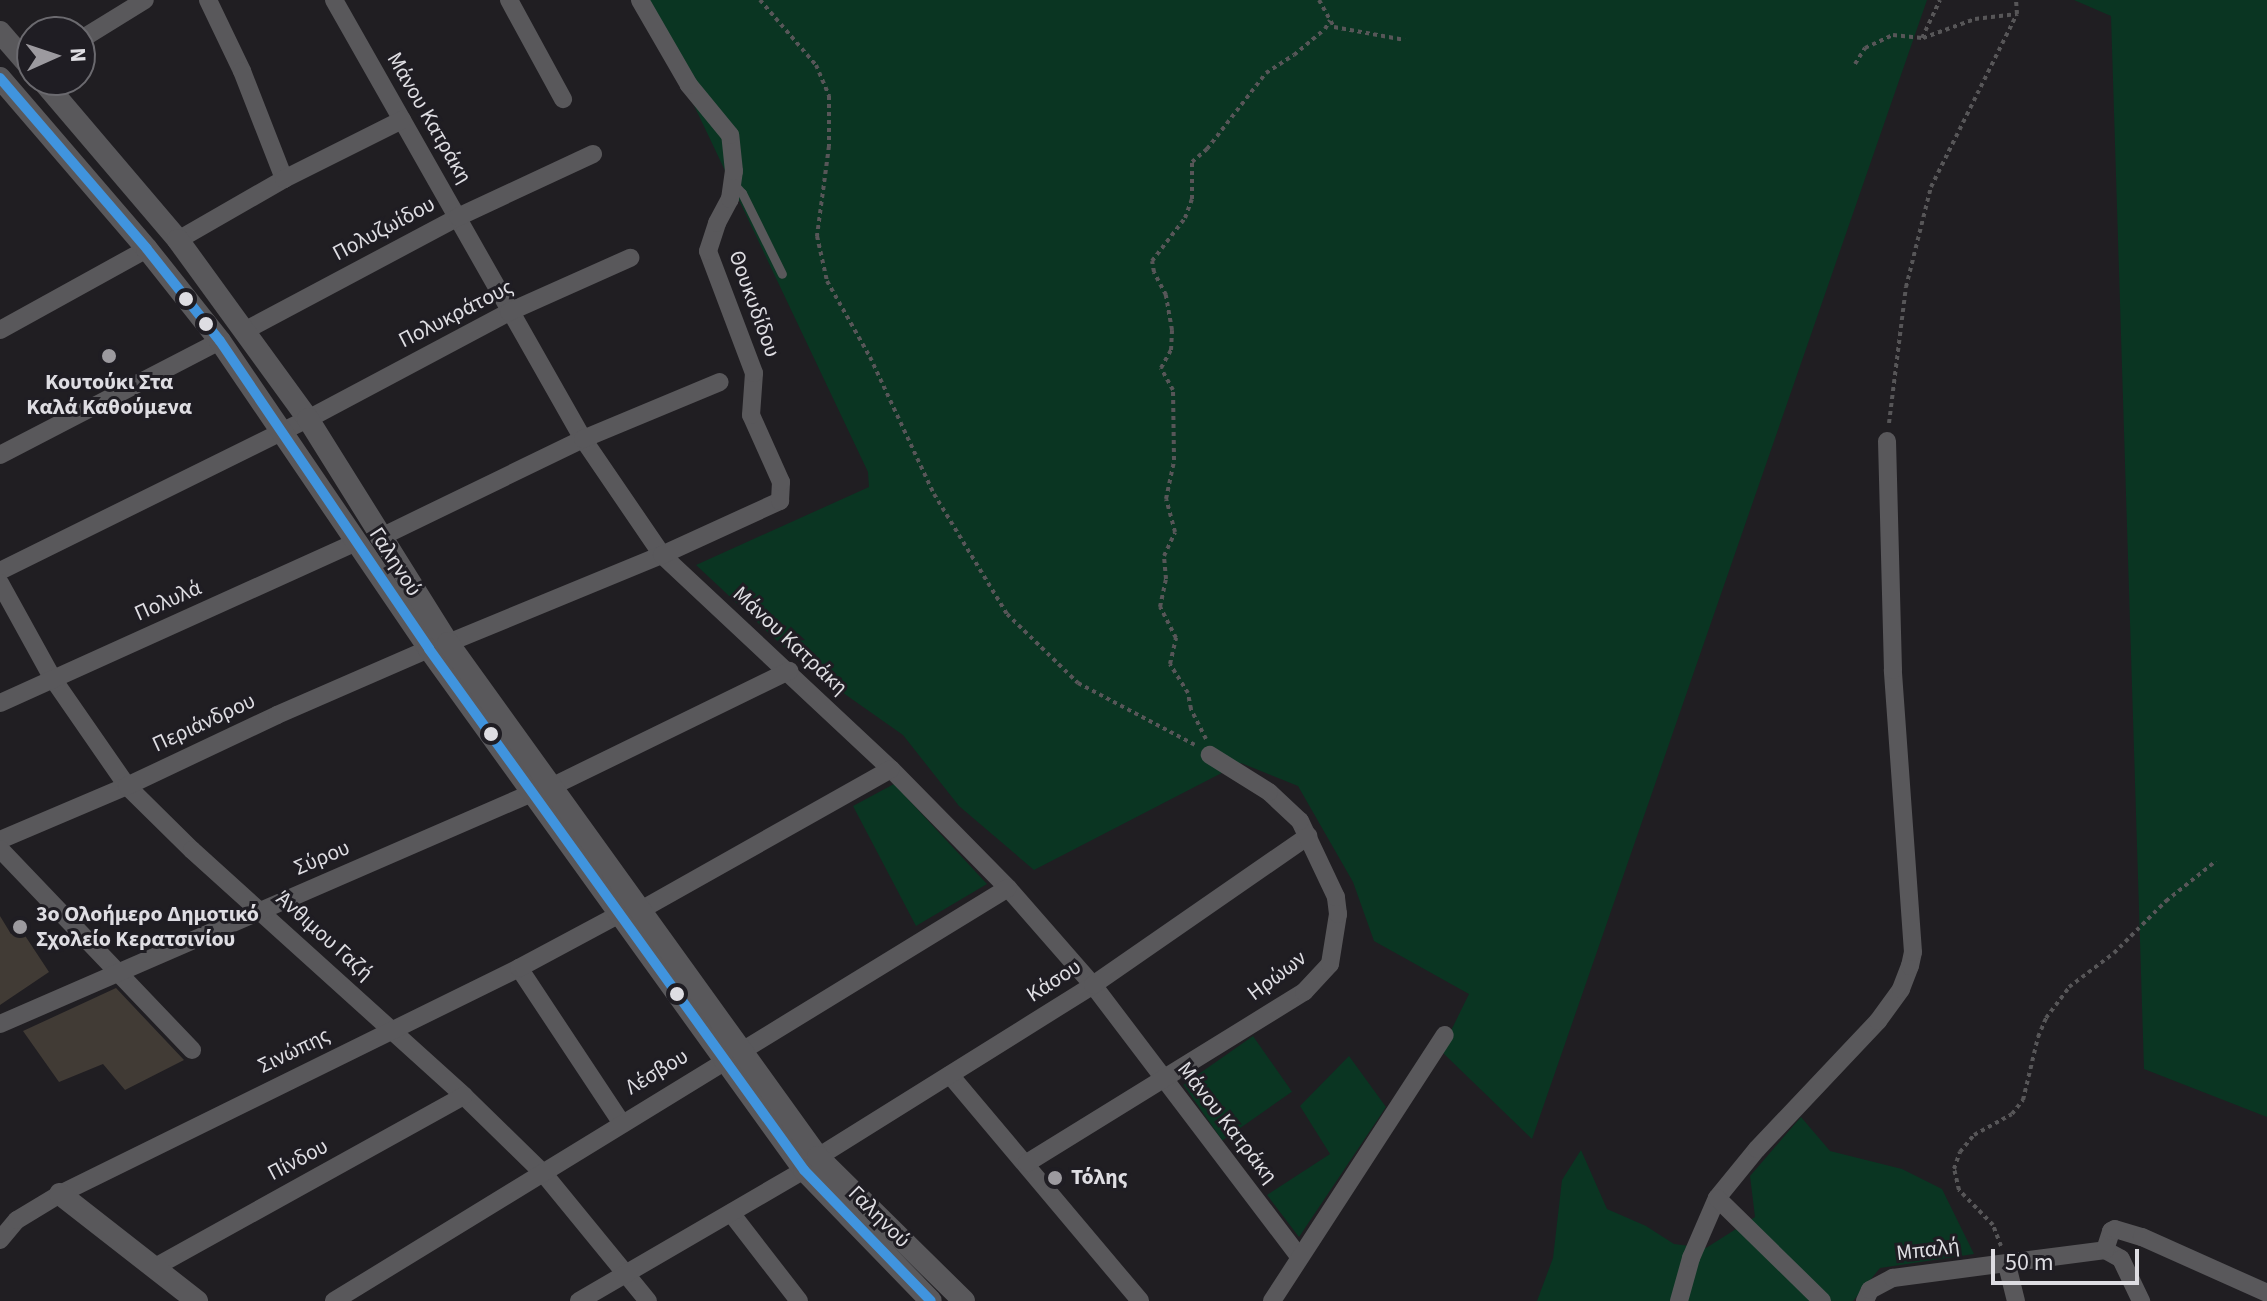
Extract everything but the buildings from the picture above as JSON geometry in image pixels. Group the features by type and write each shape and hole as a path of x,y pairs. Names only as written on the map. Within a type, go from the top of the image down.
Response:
{"street":[{"path":"96,27 123,6 145,0"},
{"path":"208,0 242,71 284,179"},
{"name":"Μάνου Κατράκη","path":"334,0 583,439 662,555 891,769 1008,888 1093,985 1299,1256"},
{"path":"509,0 563,99"},
{"path":"640,0 689,85 730,135 732,182"},
{"path":"0,32 16,50"},
{"name":"Γαληνού","path":"1,81 147,249 220,341 355,543 438,646 811,1164 931,1301"},
{"name":"Γαληνού","path":"56,96 178,240 308,419 379,538 438,646"},
{"path":"178,240 284,179 402,120"},
{"name":"Πολυζωίδου","path":"244,331 458,217 593,154"},
{"name":"Θουκυδίδου","path":"662,555 764,510 780,501 784,491 751,415 754,373 708,251 717,223 730,199 732,182"},
{"path":"0,329 147,249"},
{"name":"Πολυκράτους","path":"280,431 509,312 630,258"},
{"path":"0,455 220,341"},
{"path":"379,538 583,439 720,382"},
{"path":"0,571 280,431"},
{"path":"1679,1301 1691,1258 1717,1198 1757,1149 1878,1021 1901,989 1910,966 1911,925 1893,670 1887,441"},
{"name":"Πολυλά","path":"0,703 355,543"},
{"name":"Περιάνδρου","path":"0,840 127,786 277,715 662,555"},
{"name":"Άνθιμου Γαζή","path":"0,583 53,679 127,786 464,1096 544,1174 648,1301"},
{"name":"Σύρου","path":"0,1024 118,970 542,790 789,671"},
{"name":"Ηρώων","path":"1027,1163 1304,992 1330,964 1338,914 1336,897 1300,821 1285,806 1208,754"},
{"name":"Σινώπης","path":"2,1231 60,1194 628,913 891,769"},
{"name":"Κάσου","path":"579,1301 811,1164 1093,985 1308,836"},
{"path":"0,849 192,1050"},
{"name":"Λέσβου","path":"334,1301 544,1174 621,1122 1008,888"},
{"path":"519,968 621,1122"},
{"path":"1272,1301 1445,1035"},
{"path":"950,1075 1140,1301"},
{"name":"Πίνδου","path":"155,1267 464,1096"},
{"name":"Γαληνού","path":"811,1164 964,1301"},
{"path":"60,1194 197,1301"},
{"path":"1717,1198 1822,1301"},
{"path":"731,1213 799,1301"},
{"name":"Μπαλή","path":"1865,1301 1870,1290 1893,1278 2105,1250 2111,1231 2122,1230 2267,1293"},
{"path":"2105,1250 2121,1259 2141,1301"},
{"path":"2007,1265 2016,1301"}],"lane":[{"path":"732,182 742,193 782,274"}],"path":[{"path":"760,0 816,65 829,96 829,146 817,236 827,281 870,357 934,494 1007,614 1078,683 1208,754 1208,742 1200,722 1170,664 1176,638 1160,607 1166,579 1164,556 1175,532 1166,499 1174,460 1173,390 1161,368 1171,350 1172,330 1166,295 1152,261 1174,238 1190,207 1192,162 1266,73 1294,55 1325,29 1330,20"},
{"path":"1319,0 1334,27 1405,40"},
{"path":"1922,38 1940,0"},
{"path":"1887,441 1906,287 1931,187 2017,14 2016,0"},
{"path":"1855,64 1865,48 1893,35 1922,38 1975,19 2017,14"},
{"path":"2007,1265 1993,1225 1959,1190 1954,1169 1960,1152 1974,1135 2017,1108 2026,1091 2046,1018 2069,987 2114,953 2166,901 2216,861"}],"green space":[{"path":"644,0 1927,0 1532,1139 1441,1051 1469,994 1374,941 1353,882 1298,786 1241,763 1034,870 959,806 903,735 802,664 696,565 869,487 868,472"},
{"path":"2074,0 2267,0 2267,1117 2144,1069 2111,16"},
{"path":"894,784 987,884 916,926 853,806"},
{"path":"1253,1036 1292,1092 1222,1140 1183,1085"},
{"path":"1349,1056 1386,1107 1299,1237 1267,1195 1330,1154 1300,1106"},
{"path":"1801,1117 1830,1151 1902,1169 1942,1189 1974,1254 1880,1268 1853,1301 1537,1301 1553,1258 1562,1180 1581,1150 1607,1209 1646,1226 1674,1244 1706,1248 1755,1217 1750,1176"}],"transit line":[{"path":"0,78 147,249 220,341 429,649 804,1170 931,1301"}],"place":[{"name":"Κουτούκι Στα Καλά Καθούμενα","path":"109,356"},
{"name":"3ο Ολοήμερο Δημοτικό Σχολείο Κερατσινίου","path":"20,927"},
{"name":"Τόλης","path":"1055,1178"}]}
